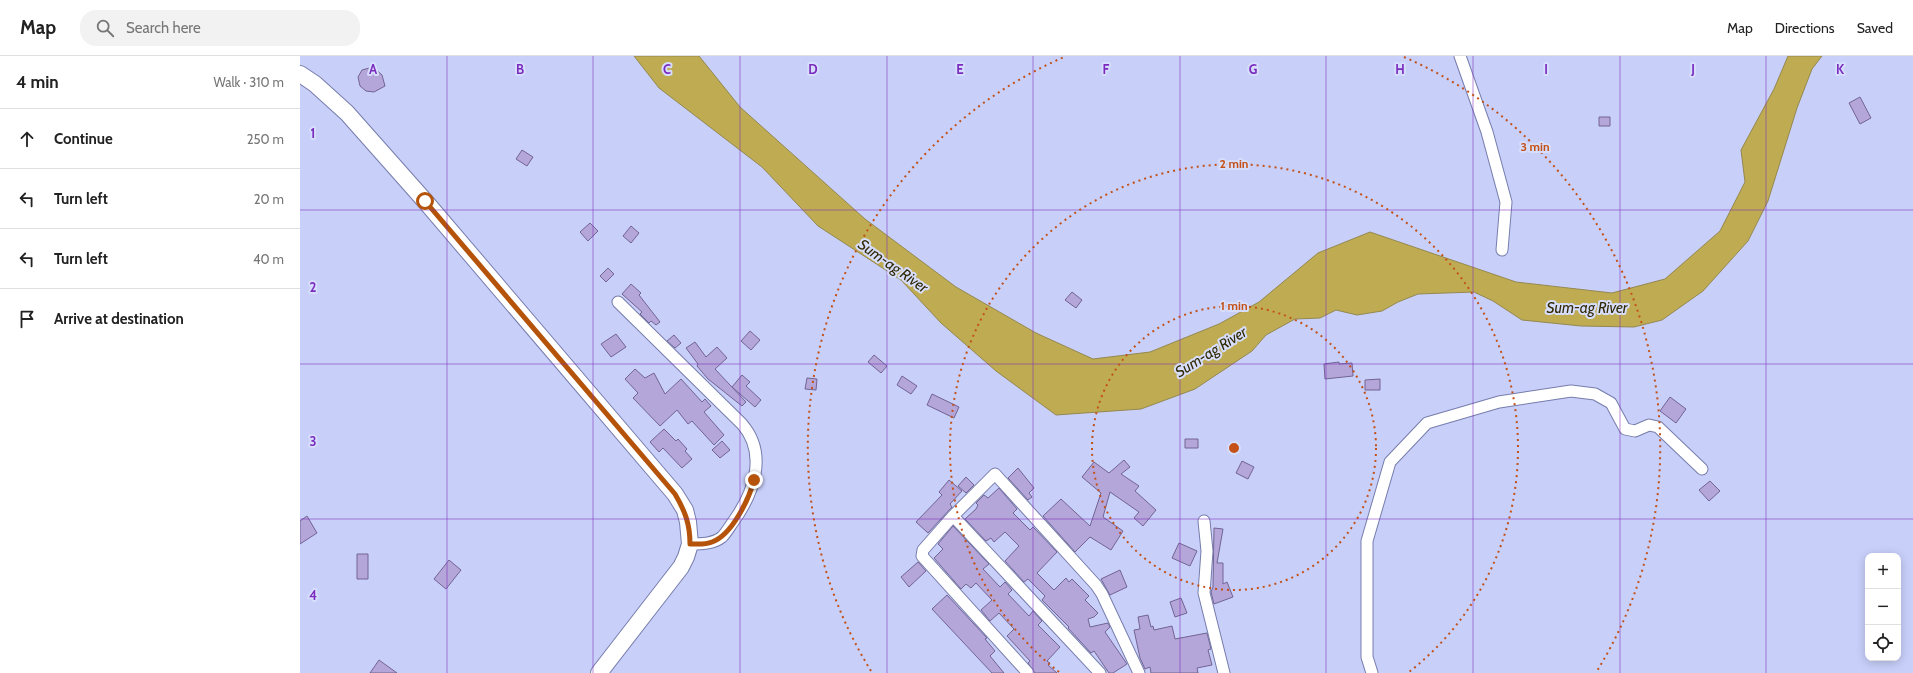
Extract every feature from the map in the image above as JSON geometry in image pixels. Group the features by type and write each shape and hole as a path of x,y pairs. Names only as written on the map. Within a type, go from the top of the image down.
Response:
{"main road":[{"path":"300,74 315,84 347,113 425,201 675,494 685,510 688,522 690,544 681,567 599,673"}],"street":[{"path":"1460,56 1487,132 1506,202 1502,250"},
{"path":"618,302 742,424 752,438 756,459 754,480 751,492 740,512 722,537 705,544 690,544"},
{"path":"1372,673 1367,657 1367,541 1390,462 1427,423 1499,402 1571,391 1596,394 1611,403 1625,429 1635,431 1649,425 1658,427 1702,469"},
{"path":"1028,673 922,556 923,550 953,516 995,474 1096,585 1102,594 1139,673"},
{"path":"953,516 1100,673"},
{"path":"1204,521 1207,551 1204,593 1224,673"}],"water":[{"name":"Sum-ag River","path":"634,56 699,56 740,107 865,219 956,287 1036,333 1093,359 1150,352 1219,324 1259,302 1318,253 1370,232 1516,282 1612,293 1665,279 1720,231 1745,182 1741,150 1774,89 1788,56 1822,56 1812,69 1797,108 1768,201 1748,241 1703,291 1662,320 1634,327 1581,326 1522,320 1493,301 1474,292 1418,294 1398,302 1382,311 1357,315 1336,310 1320,318 1295,319 1266,335 1252,351 1195,389 1141,409 1056,415 996,371 941,323 901,280 818,226 762,167 659,88"}],"building":[{"path":"373,67 382,75 385,86 374,92 366,91 360,86 358,77 362,70"},
{"path":"1860,97 1871,118 1860,124 1849,103"},
{"path":"1599,117 1610,117 1610,126 1599,126"},
{"path":"522,150 533,157 527,166 516,159"},
{"path":"590,223 598,231 588,241 580,232"},
{"path":"631,226 639,233 631,243 623,236"},
{"path":"608,268 614,274 606,282 600,276"},
{"path":"631,284 641,293 639,295 660,322 656,325 651,321 649,323 640,314 642,312 622,294"},
{"path":"1072,292 1082,300 1076,308 1065,300"},
{"path":"750,331 760,340 751,350 741,341"},
{"path":"616,334 626,347 611,357 601,344"},
{"path":"674,335 681,343 675,348 667,341"},
{"path":"695,342 706,357 717,347 727,358 715,369 746,402 742,406 708,379 697,366 698,364 686,348"},
{"path":"874,355 887,366 881,373 868,362"},
{"path":"1339,362 1339,364 1352,363 1353,376 1325,379 1324,364"},
{"path":"635,369 645,378 654,373 665,394 681,379 702,402 705,399 711,406 704,412 724,435 714,445 692,421 688,424 677,410 660,426 633,398 638,393 625,379"},
{"path":"742,375 750,382 746,386 761,400 755,407 732,387"},
{"path":"902,376 917,386 911,394 897,385"},
{"path":"807,378 817,379 816,390 805,389"},
{"path":"1380,379 1380,390 1365,390 1365,380"},
{"path":"932,394 959,407 954,418 927,405"},
{"path":"1670,397 1686,409 1676,423 1660,411"},
{"path":"664,429 676,441 678,439 687,449 685,451 692,459 682,468 663,448 659,452 650,442"},
{"path":"1185,439 1198,439 1198,448 1185,448"},
{"path":"722,441 730,450 720,458 712,450"},
{"path":"1124,460 1130,467 1121,474 1139,486 1135,491 1156,510 1143,526 1134,518 1139,512 1110,492 1103,517 1123,531 1111,550 1090,537 1075,552 1043,516 1061,499 1090,526 1101,493 1082,477 1094,462 1109,473"},
{"path":"1242,461 1254,467 1248,479 1236,473"},
{"path":"1018,468 1034,488 1029,493 1032,497 1028,500 1008,478"},
{"path":"966,477 974,485 966,493 958,486"},
{"path":"949,480 962,491 950,504 952,507 928,533 916,522 942,495 939,492"},
{"path":"1710,481 1720,491 1709,501 1699,490"},
{"path":"999,488 1017,509 1013,513 1030,530 1033,527 1057,552 1037,573 1054,590 1066,578 1069,582 1072,579 1089,596 1085,600 1098,613 1094,617 1088,619 1090,627 1108,623 1110,627 1105,632 1127,664 1113,673 1109,673 1094,651 1091,653 1068,628 1069,627 1042,600 1045,596 1028,579 1024,582 1005,561 1019,546 1005,532 994,542 991,538 986,541 965,519 976,509 978,505 976,503 984,495 988,498"},
{"path":"307,516 317,533 300,544 300,521"},
{"path":"953,526 989,564 983,569 1000,587 1005,582 1012,590 1008,594 1029,616 1033,611 1042,621 1038,625 1060,647 1047,661 1050,663 1048,665 1057,673 1035,673 1028,663 1030,661 1007,636 1014,629 999,613 990,621 981,610 992,600 976,583 971,588 966,584 961,589 934,558 943,549 938,544"},
{"path":"1214,528 1223,529 1217,563 1223,563 1223,584 1227,582 1233,597 1214,604 1211,592 1213,587"},
{"path":"1179,543 1197,551 1190,566 1172,558"},
{"path":"357,554 368,554 368,579 357,579"},
{"path":"449,560 461,570 446,589 434,579"},
{"path":"918,562 926,571 909,587 901,577"},
{"path":"1120,570 1127,587 1110,595 1101,579"},
{"path":"947,595 987,638 985,639 995,651 990,656 1004,673 992,673 932,609"},
{"path":"1181,598 1187,613 1175,617 1170,602"},
{"path":"1148,615 1151,627 1153,626 1154,630 1172,626 1175,639 1207,633 1211,649 1208,650 1212,665 1197,668 1198,673 1151,673 1150,667 1145,669 1140,658 1134,630 1140,629 1138,617"},
{"path":"379,660 397,673 370,673"}],"route":[{"path":"425,201 675,494 685,510 690,532 690,544 705,544 722,537 740,512 751,492 754,480"}]}
